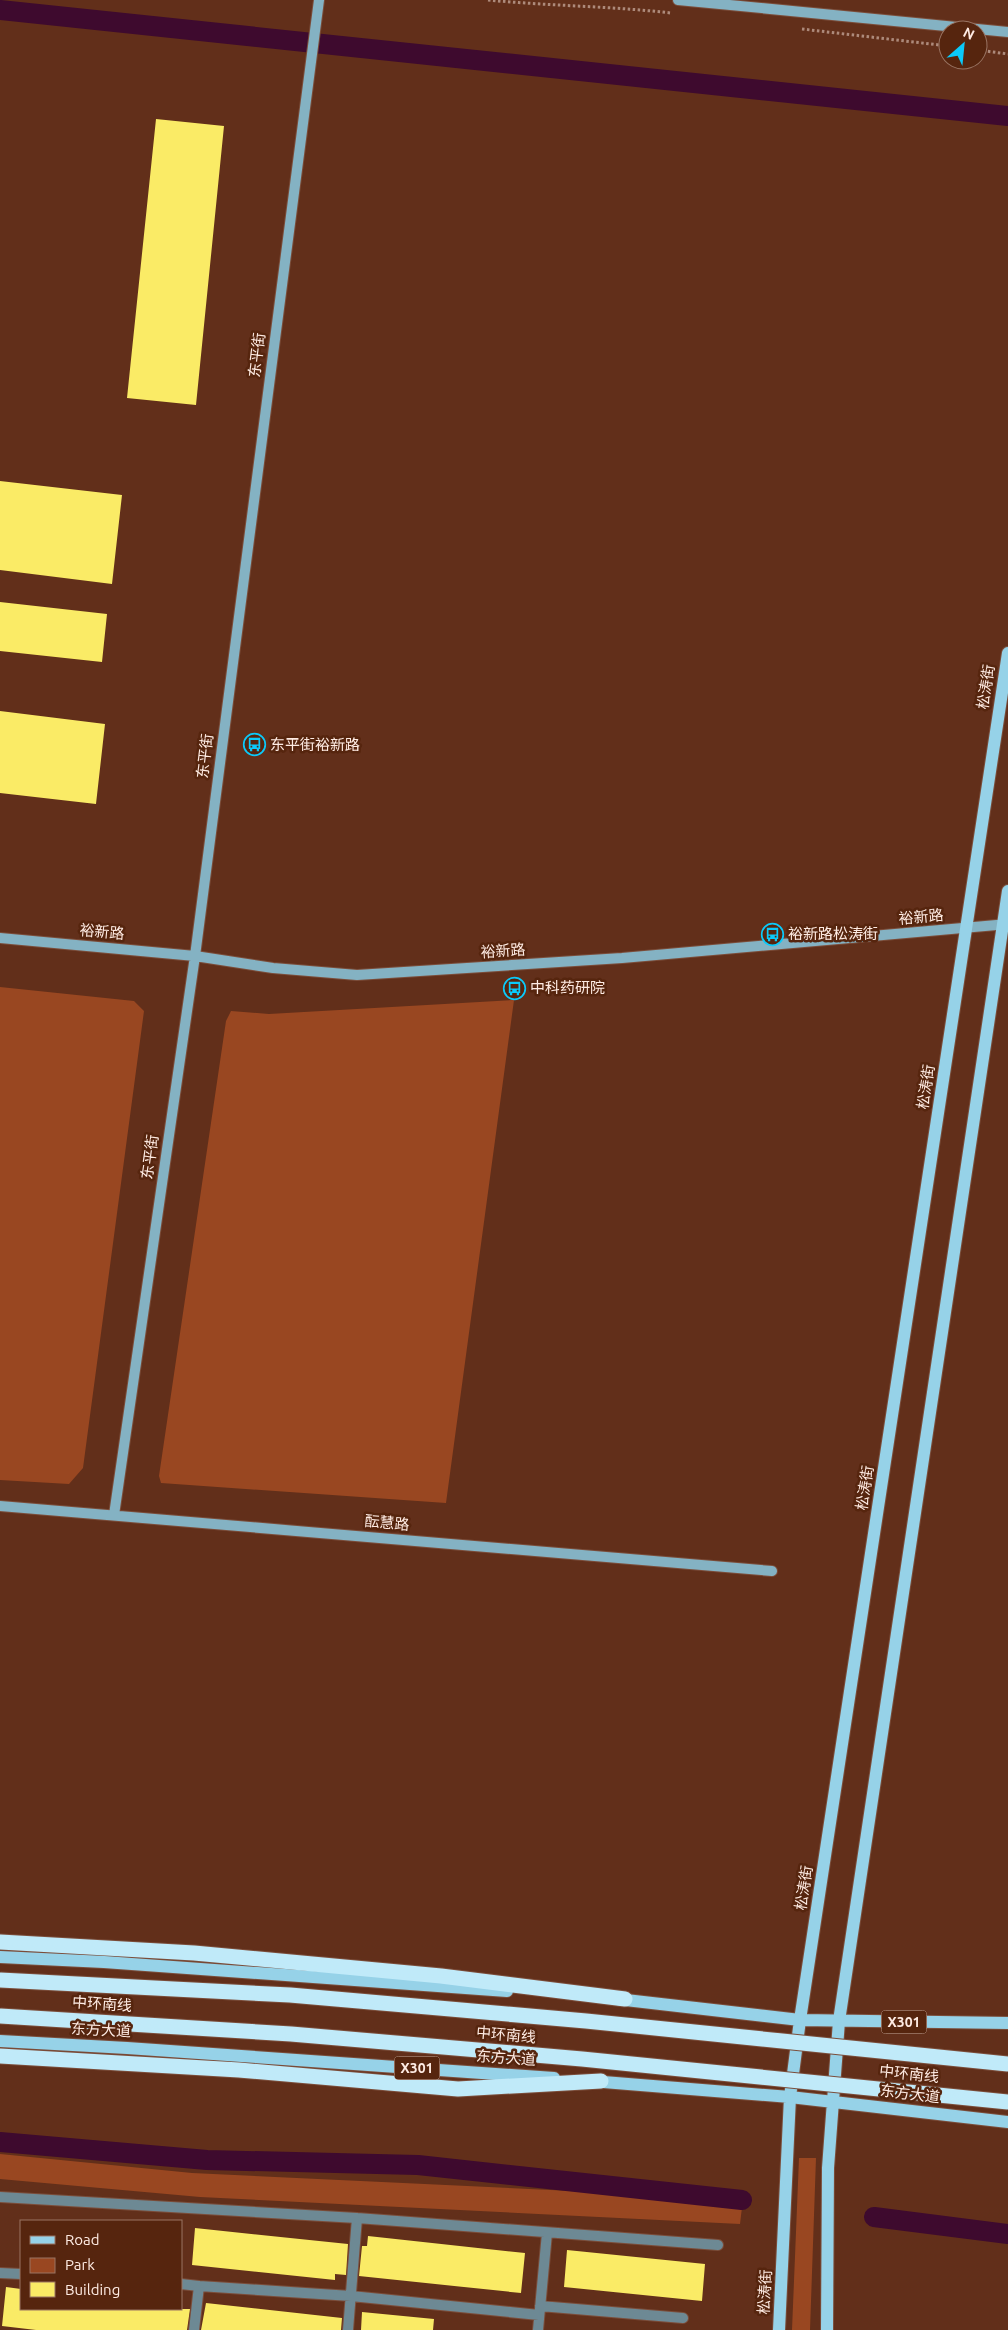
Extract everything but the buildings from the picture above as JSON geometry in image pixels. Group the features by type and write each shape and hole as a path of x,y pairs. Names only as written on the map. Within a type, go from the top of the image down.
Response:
{"highway":[{"path":"0,1942 194,1953 441,1976 625,2000"},
{"name":"中环南线","path":"0,1980 290,1995 586,2021 1008,2064"},
{"name":"中环南线","path":"0,2016 291,2034 572,2058 1008,2102"},
{"path":"0,2056 239,2070 458,2089 600,2081"}],"main road":[{"name":"松涛街","path":"779,2330 790,2097 800,2020 1008,653"},
{"path":"827,2330 828,2168 839,2021 1005,924 1008,891"},
{"name":"X301","path":"0,1957 104,1962 625,2000 800,2020 1008,2023"},
{"name":"东方大道","path":"0,2041 600,2081 833,2101 1008,2122"}],"street":[{"name":"东平街","path":"114,1515 195,956 319,0"},
{"path":"678,0 1008,32"},
{"name":"裕新路","path":"0,938 195,956 273,968 358,975 622,958 1005,924"},
{"name":"酝慧路","path":"0,1506 772,1571"}],"lane":[{"path":"0,2197 357,2218 718,2245"},
{"path":"348,2330 357,2218"},
{"path":"538,2330 547,2233"},
{"path":"0,2273 20,2274"},
{"path":"182,2284 540,2310 683,2318"},
{"path":"194,2330 199,2286"}],"path":[{"path":"988,51 1008,54"}],"green space":[{"path":"0,987 134,1001 144,1011 83,1468 69,1484 0,1480"},
{"path":"514,1000 446,1503 161,1483 159,1476 226,1021 231,1011 269,1014"},
{"path":"0,2154 192,2173 743,2199 740,2224 200,2197 0,2179"},
{"path":"799,2158 816,2158 810,2330 792,2330"}],"waterway":[{"path":"0,10 1008,116"},
{"path":"0,2142 207,2160 418,2165 742,2200"},
{"path":"874,2217 1008,2234"}],"place":[{"name":"东平街裕新路","path":"254,745"},
{"name":"裕新路松涛街","path":"772,934"},
{"name":"中科药研院","path":"514,988"}]}
